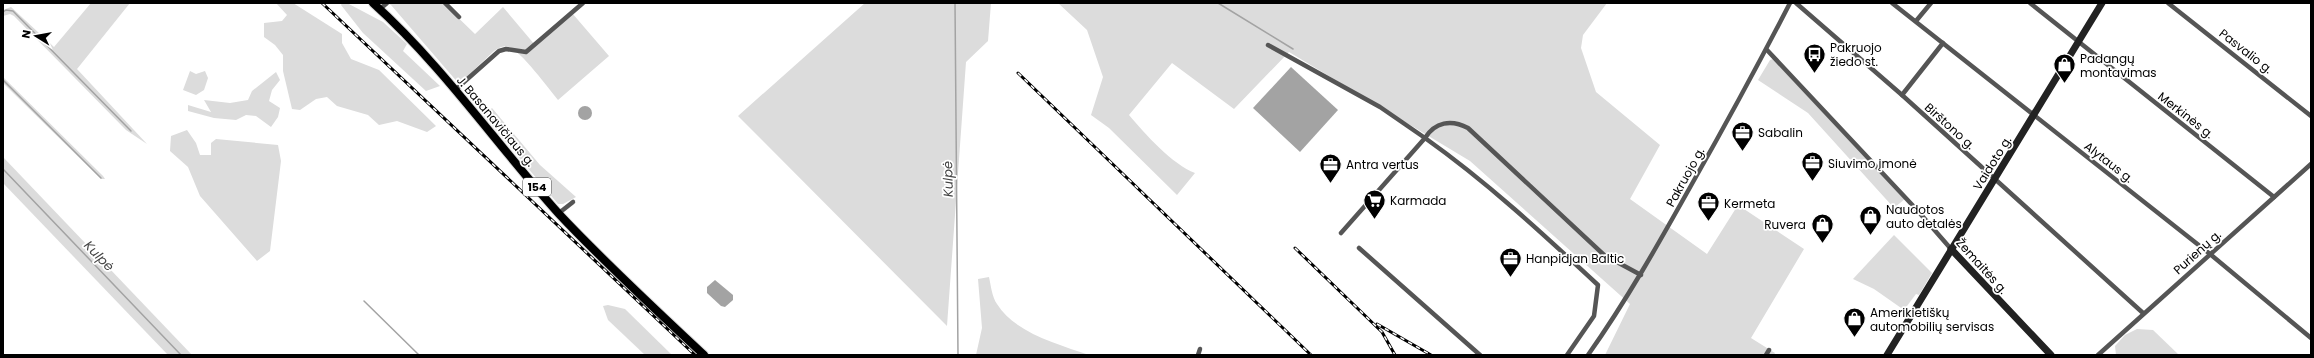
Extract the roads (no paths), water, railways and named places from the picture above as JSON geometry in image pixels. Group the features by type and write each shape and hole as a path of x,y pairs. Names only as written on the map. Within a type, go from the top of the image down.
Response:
{"main road":[{"name":"J. Basanavičiaus g.","path":"373,3 455,90 559,213 605,260 704,355"},
{"name":"Vaidoto g.","path":"1887,355 2102,3"},
{"name":"Žemaitės g.","path":"1951,249 2051,355"}],"street":[{"path":"380,9 388,3"},
{"path":"445,3 459,17"},
{"path":"455,90 499,51 506,49 526,52 583,3"},
{"name":"Pakruojo g.","path":"1588,355 1641,275 1767,50 1790,3"},
{"name":"Birštono g.","path":"1796,3 1902,95 2143,313"},
{"name":"Alytaus g.","path":"1892,3 2210,254 2311,338"},
{"path":"1916,21 1931,3"},
{"name":"Merkinės g.","path":"2030,3 2274,197"},
{"name":"Pasvalio g.","path":"2168,3 2311,116"},
{"path":"1902,95 1943,43"},
{"path":"1268,45 1380,107 1469,169 1509,202 1598,285 1594,316 1568,355"},
{"name":"Žemaitės g.","path":"1767,50 1918,210 1951,249"},
{"path":"1341,233 1434,127 1456,122 1468,128 1604,255 1641,275"},
{"name":"Purienų g.","path":"2098,355 2143,313 2311,164"},
{"path":"559,213 574,202"},
{"path":"1359,248 1480,355"},
{"path":"1198,355 1200,349"},
{"path":"1766,355 1769,350"}],"waterway":[{"name":"Kulpė","path":"955,3 958,355"},
{"path":"1218,3 1293,49"},
{"path":"3,12 6,10 13,11 131,131"},
{"path":"3,80 101,178"},
{"name":"Kulpė","path":"3,169 181,355"},
{"path":"364,301 419,355"}],"railway":[{"path":"322,3 695,355"},
{"path":"1018,73 1311,355"},
{"path":"1295,248 1382,332 1395,355"},
{"path":"1377,324 1431,355"}],"place":[{"name":"Pakruojo žiedo st.","path":"1814,74"},
{"name":"Padangų montavimas","path":"2064,84"},
{"name":"Sabalin","path":"1742,152"},
{"name":"Siuvimo įmonė","path":"1813,182"},
{"name":"Antra vertus","path":"1331,184"},
{"name":"Karmada","path":"1375,220"},
{"name":"Kermeta","path":"1709,222"},
{"name":"Naudotos auto detalės","path":"1871,236"},
{"name":"Ruvera","path":"1822,244"},
{"name":"Hanpidjan Baltic","path":"1511,278"},
{"name":"Amerikietiškų automobilių servisas","path":"1854,338"}]}
